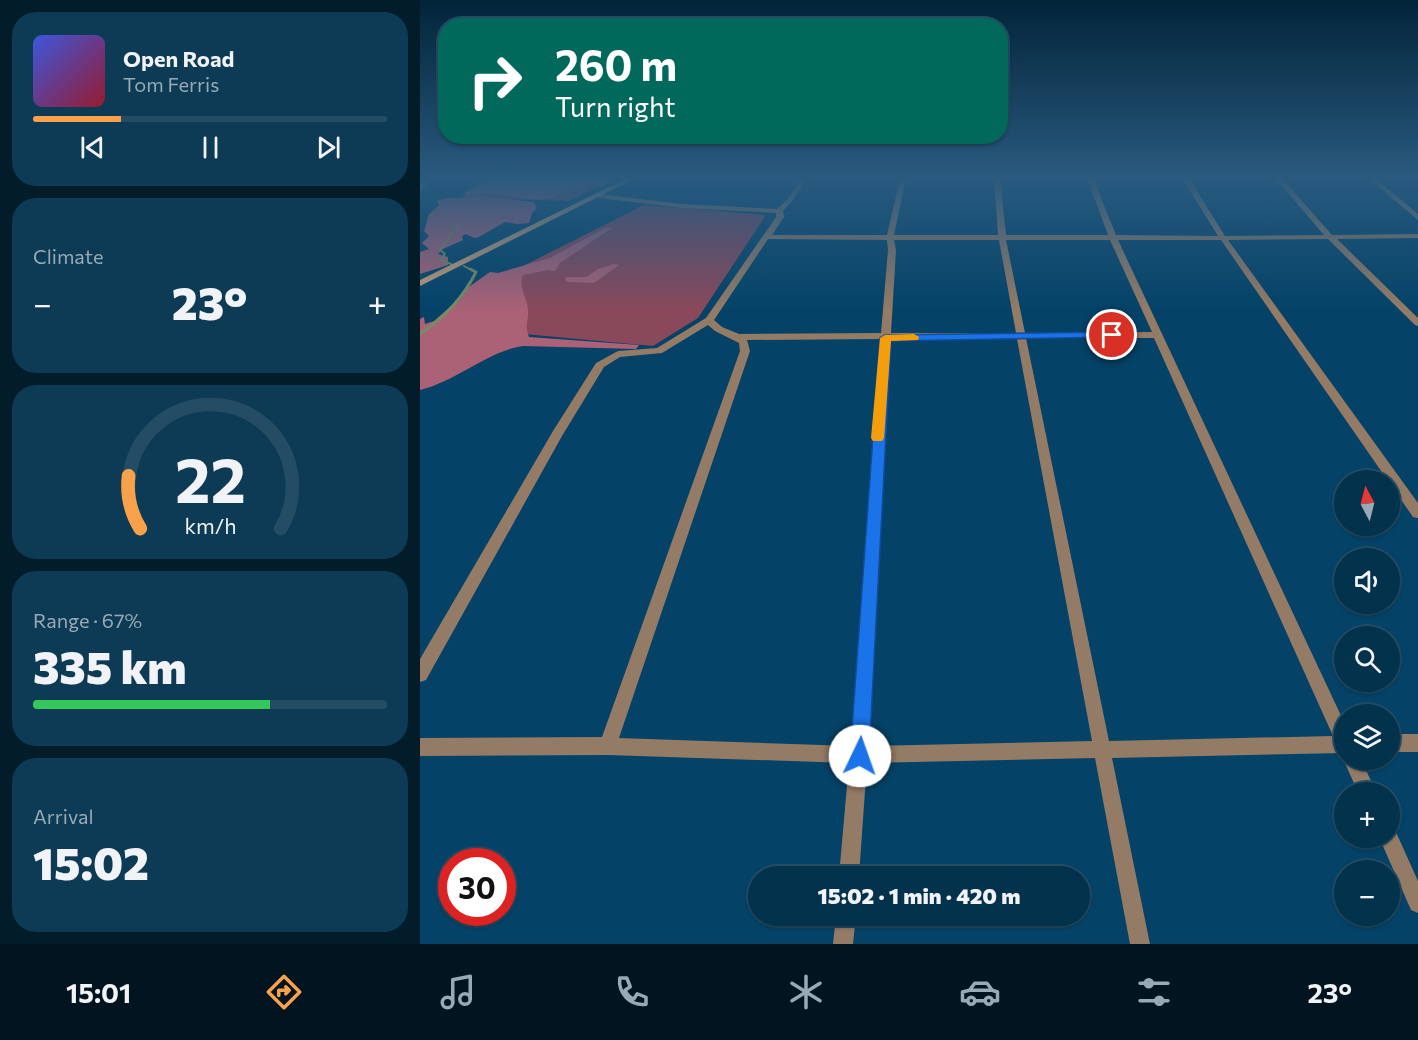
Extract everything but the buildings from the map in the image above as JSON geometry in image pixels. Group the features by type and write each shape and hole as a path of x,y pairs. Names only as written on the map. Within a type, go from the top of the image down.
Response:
{"main road":[{"path":"420,283 545,222"}],"street":[{"path":"420,674 557,434 600,365 608,358 618,354 659,351 673,345 709,320 777,222"},
{"path":"850,866 860,756 892,250 890,237 893,222"},
{"path":"1001,222 1140,944"},
{"path":"1107,222 1334,720"},
{"path":"1213,222 1418,513"},
{"path":"1317,222 1418,323"},
{"path":"768,237 1418,236"},
{"path":"709,320 718,331 738,337 885,338 1157,334"},
{"path":"608,746 745,351 744,342 738,337"},
{"path":"420,747 608,746 860,756 1334,742"},
{"path":"1400,743 1418,743"},
{"path":"1393,848 1418,903"},
{"path":"843,944 845,926"}],"shaded area":[{"path":"427,222 505,222 479,237 474,238 466,234 462,236 463,240 443,249 438,254 448,257 448,265 420,274 420,252 429,249 422,243 429,236 424,231"},
{"path":"505,222 529,222 529,223"},
{"path":"610,222 761,222 698,318 653,346 524,334 517,269"},
{"path":"605,228 612,228 560,263 555,271 548,270 523,275 522,288 528,309 529,337 639,345 636,349 523,346 497,354 447,380 420,390 420,319 424,317 425,324 434,321 458,300 463,291 490,272 498,273 550,258"},
{"path":"614,264 619,265 594,283 565,280 566,277 586,277 598,269"}],"waterway":[{"path":"451,264 441,260 445,254 440,250 460,223"},
{"path":"464,266 473,271"},
{"path":"420,334 445,314 459,299 476,272 470,269"}],"slow traffic":[{"path":"878,438 885,338 914,337"}],"route":[{"path":"860,756 885,338 1112,335"}]}
